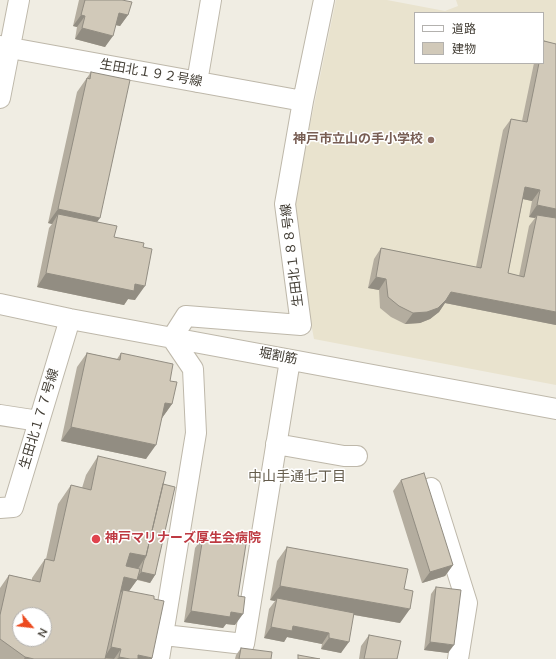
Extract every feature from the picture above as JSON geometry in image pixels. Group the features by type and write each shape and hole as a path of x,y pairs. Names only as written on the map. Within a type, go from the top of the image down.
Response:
{"street":[{"path":"0,98 5,47 19,0"},
{"path":"197,82 211,0"},
{"name":"生田北１８８号線","path":"172,338 186,316 301,325 285,204 303,101 324,0"},
{"name":"生田北１９２号線","path":"5,47 303,101"},
{"name":"堀割筋","path":"0,304 172,338 556,408"},
{"name":"生田北１７７号線","path":"0,508 13,507 70,318"},
{"path":"159,659 196,433 193,369 172,338"},
{"path":"164,635 244,644 290,360"},
{"path":"0,415 39,421"},
{"path":"276,444 344,456 357,456"},
{"path":"431,488 467,603 458,659"}],"shaded area":[{"name":"神戸市立山の手小学校","path":"336,0 387,0 445,11 458,6 456,0 556,0 556,385 314,339 291,216"}],"building":[{"path":"85,0 122,0 132,2 128,15 119,13 113,36 82,28 85,16 81,15"},
{"path":"544,41 556,44 556,209 537,205 540,190 525,187 508,273 524,277 537,215 556,218 556,312 451,292 438,308 427,312 413,313 399,306 388,297 386,279 376,277 381,248 481,268 511,119 527,122 539,64 544,64"},
{"path":"91,72 130,80 100,218 58,209 87,78 90,79"},
{"path":"58,214 117,226 114,237 144,243 143,247 152,249 145,286 135,284 134,291 46,273"},
{"path":"87,353 120,360 121,353 173,364 170,381 177,382 172,404 165,403 156,445 71,427"},
{"name":"神戸マリナーズ厚生会病院","path":"98,456 166,472 146,556 130,553 126,566 140,569 137,580 124,577 105,659 34,659 25,657 0,639 0,615 9,575 40,582 45,559 54,561 71,485 91,490"},
{"path":"424,473 453,565 430,572 401,480"},
{"path":"163,484 175,487 155,575 141,572"},
{"path":"203,537 246,544 238,596 245,597 243,614 231,612 230,617 191,611"},
{"path":"287,547 408,569 404,589 413,591 410,609 280,586"},
{"path":"436,587 461,590 454,645 430,642"},
{"path":"123,590 154,596 154,599 164,601 152,658 138,655 138,659 119,657 121,649 111,647"},
{"path":"277,598 354,613 349,642 329,638 329,633 293,626 292,631 271,627"},
{"path":"369,635 401,641 397,659 364,659"},
{"path":"241,648 272,652 271,659 239,659"},
{"path":"298,655 320,659 298,659"}],"place":[{"name":"神戸市立山の手小学校","path":"431,140"},
{"name":"神戸マリナーズ厚生会病院","path":"96,539"}],"district":[{"name":"中山手通七丁目","path":"297,478"}]}
